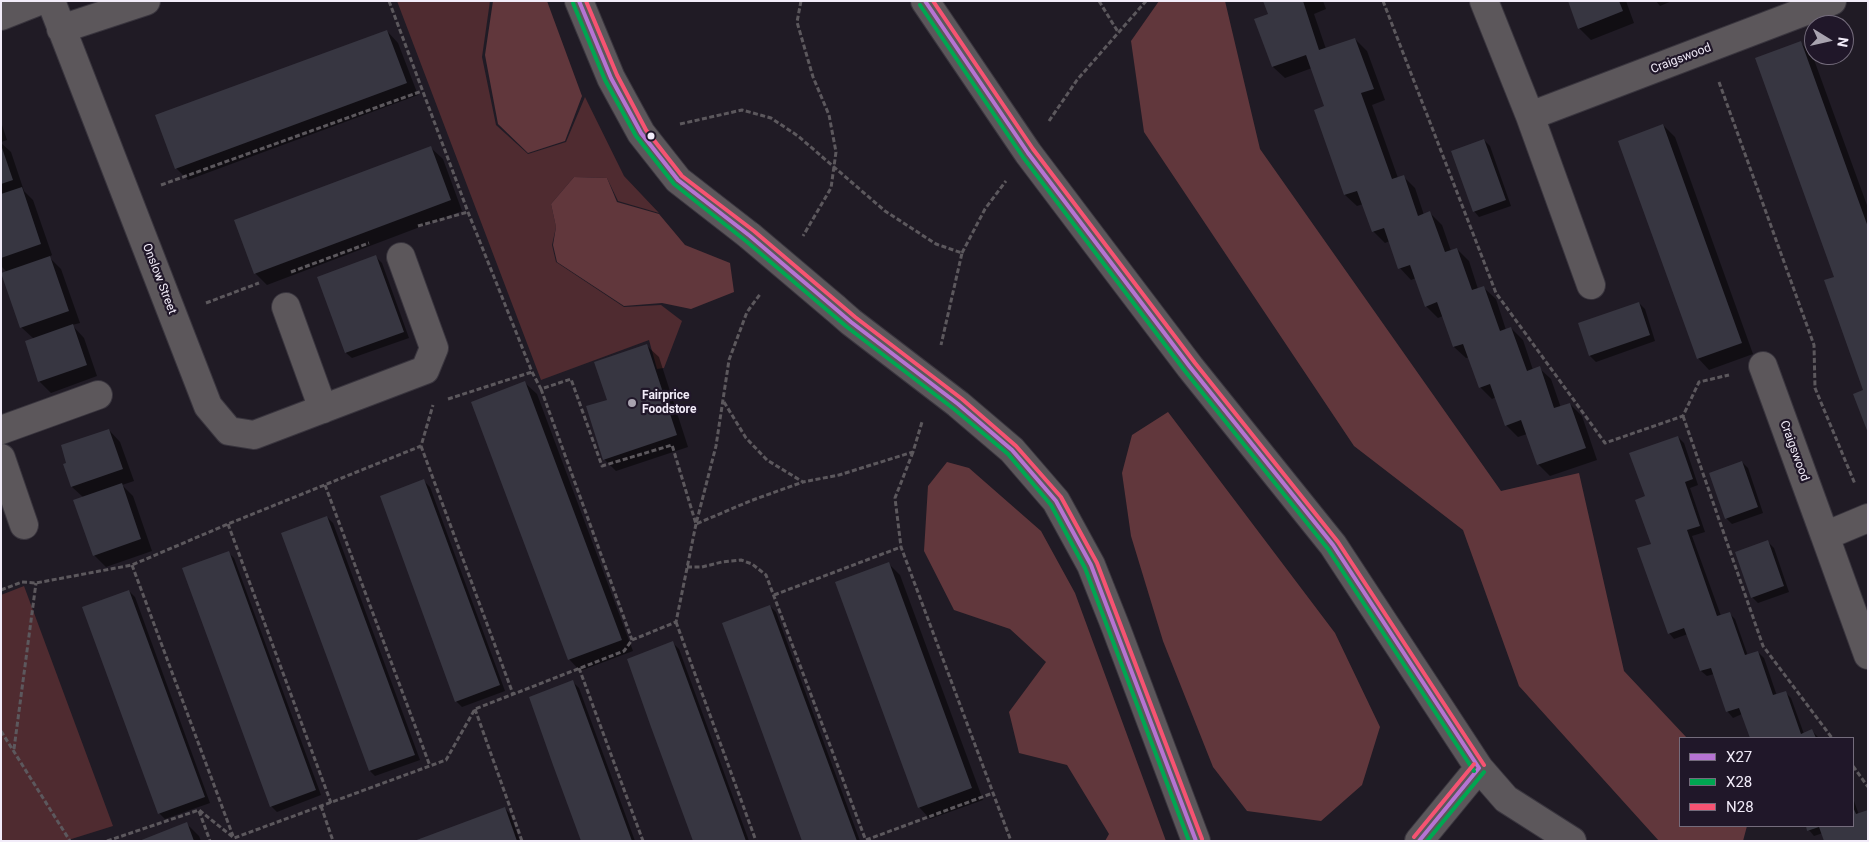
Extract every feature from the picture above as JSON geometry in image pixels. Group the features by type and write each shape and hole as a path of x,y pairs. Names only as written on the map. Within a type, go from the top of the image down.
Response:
{"street":[{"path":"1,16 39,1"},
{"name":"Onslow Street","path":"51,1 208,406 229,430 254,434 425,370 434,348 402,257"},
{"path":"62,29 146,1"},
{"path":"579,1 611,78 641,133 678,180 750,236 851,322 1012,450 1056,501 1091,566 1196,841"},
{"path":"925,1 1028,153 1190,367 1333,546 1479,768 1506,799 1572,841"},
{"path":"1484,1 1530,116 1590,285"},
{"name":"Craigswood","path":"1530,116 1832,1"},
{"path":"286,307 324,408"},
{"name":"Craigswood","path":"1763,366 1868,655"},
{"path":"1,430 98,395"},
{"path":"1,458 24,524"},
{"path":"1825,536 1868,518"},
{"path":"1419,841 1479,768"}],"path":[{"path":"389,1 468,212 532,372 541,389 632,640"},
{"path":"798,242 832,188 836,152 829,115 813,77 797,22 800,1"},
{"path":"1099,1 1118,32"},
{"path":"1010,841 901,547 895,498 913,452 933,386 962,253 985,209 1028,153 1077,80 1146,1"},
{"path":"1383,1 1496,293 1605,443 1683,416"},
{"path":"1707,49 1814,345 1815,388 1856,489"},
{"path":"127,197 422,91"},
{"path":"641,133 742,110 770,118 798,136 885,212 936,244 962,253"},
{"path":"412,228 468,212"},
{"path":"283,274 376,240"},
{"path":"173,315 265,281"},
{"path":"756,841 676,622 696,524 716,446 730,360 748,312 762,292"},
{"path":"1763,366 1699,382 1683,416 1763,646 1831,737"},
{"path":"442,401 532,372"},
{"path":"541,389 571,379 602,466 672,445 696,524"},
{"path":"724,401 746,438 767,460 803,482"},
{"path":"434,404 421,446 513,694"},
{"path":"1,590 22,582 36,583 132,565 421,446"},
{"path":"696,524 750,501 803,482 839,475 913,452"},
{"path":"325,485 430,766"},
{"path":"228,524 331,803"},
{"path":"774,595 901,547"},
{"path":"687,567 702,567 741,560 752,564 766,575 866,841 993,793"},
{"path":"132,565 234,838"},
{"path":"14,749 36,583"},
{"path":"234,838 446,760 475,709 624,651 632,640 676,622"},
{"path":"580,668 642,841"},
{"path":"475,709 522,841"},
{"path":"1,731 70,841"},
{"path":"1854,767 1868,787"},
{"path":"321,806 333,841"},
{"path":"199,810 234,838"},
{"path":"107,841 199,810"},
{"path":"199,810 210,841"}],"shaded area":[{"path":"397,1 490,1 482,57 496,125 528,154 566,142 585,97 624,176 659,213 618,201 607,178 574,177 551,204 556,227 552,245 556,262 624,307 661,305 682,321 664,368 657,369 649,340 541,380"},
{"path":"493,1 547,1 582,96 565,141 528,153 498,124 485,55"},
{"path":"1159,1 1225,1 1260,149 1501,491 1579,473 1624,671 1686,737 1679,737 1679,827 1747,827 1743,841 1659,841 1519,686 1463,530 1354,446 1144,132 1131,41"},
{"path":"574,177 607,178 617,202 659,214 685,245 730,263 734,292 691,309 662,303 624,306 557,262 553,245 556,227 551,204"},
{"path":"1168,412 1335,633 1380,727 1362,785 1321,821 1247,811 1213,767 1163,641 1131,536 1122,473 1132,435"},
{"path":"947,462 969,468 1041,531 1075,593 1166,841 1105,841 1109,834 1067,765 1019,753 1009,712 1046,662 1010,629 954,610 924,551 928,486"},
{"path":"24,586 113,826 65,841 1,841 1,595"}],"building":[{"path":"1263,1 1303,1 1319,50 1355,38 1374,89 1361,93 1392,179 1404,175 1418,216 1430,211 1445,252 1457,248 1472,290 1484,286 1500,331 1511,327 1527,371 1540,366 1554,408 1570,403 1586,448 1537,465 1521,420 1505,426 1490,384 1479,388 1463,344 1453,347 1437,302 1425,307 1410,265 1398,269 1384,228 1372,232 1357,191 1344,195 1314,110 1324,106 1306,55 1272,67 1254,19 1268,14"},
{"path":"1568,1 1619,1 1623,11 1578,29"},
{"path":"387,30 407,83 175,169 155,115"},
{"path":"1801,41 1804,49 1804,65 1810,65 1868,227 1868,433 1853,394 1863,390 1824,280 1834,277 1755,58"},
{"path":"1663,124 1742,343 1697,359 1618,141"},
{"path":"1484,139 1506,200 1473,212 1451,151"},
{"path":"1,145 13,180 1,184"},
{"path":"431,146 451,200 254,274 234,220"},
{"path":"22,187 41,244 1,258 1,194"},
{"path":"376,255 404,332 345,353 317,277"},
{"path":"50,256 69,311 20,328 1,273"},
{"path":"1639,302 1650,335 1589,356 1578,323"},
{"path":"73,324 87,365 38,382 25,341"},
{"name":"Fairprice Foodstore","path":"647,344 677,435 603,460 586,406 607,400 594,362"},
{"path":"525,381 622,640 568,660 471,402"},
{"path":"109,429 123,469 71,487 63,464 66,463 61,445"},
{"path":"1678,436 1693,479 1685,482 1700,526 1687,530 1717,616 1730,612 1745,655 1758,651 1773,695 1786,691 1801,734 1812,729 1816,737 1750,737 1739,708 1726,712 1711,668 1700,671 1684,628 1668,634 1637,548 1651,544 1635,500 1645,496 1629,453"},
{"path":"1742,461 1758,507 1725,519 1709,473"},
{"path":"424,479 500,685 455,702 380,496"},
{"path":"122,483 141,539 93,556 73,500"},
{"path":"327,516 415,755 369,771 281,533"},
{"path":"1768,540 1784,586 1751,598 1735,552"},
{"path":"229,551 316,790 270,807 182,568"},
{"path":"889,562 972,788 918,808 835,582"},
{"path":"129,590 205,797 158,814 82,607"},
{"path":"770,605 857,841 802,841 722,623"},
{"path":"673,641 746,841 693,841 651,727 627,659"},
{"path":"573,680 632,841 581,841 553,765 529,697"},
{"path":"505,807 517,841 414,841"},
{"path":"1854,809 1856,814 1868,810 1868,841 1824,841 1819,827 1854,827"},
{"path":"187,822 194,841 139,841"},
{"path":"1806,827 1819,827 1807,831"}],"transit line":[{"name":"X27","path":"579,1 611,78 641,133 678,180 750,236 851,322 958,404 1012,450 1056,501 1091,565 1196,841"},
{"name":"N28","path":"586,1 617,75 646,130 682,176 754,231 855,317 962,399 1016,446 1061,497 1097,563 1202,839"},
{"name":"X27","path":"925,1 1028,153 1190,367 1333,545 1479,768"},
{"name":"N28","path":"933,1 1033,149 1195,363 1338,542 1484,765"},
{"name":"X28","path":"573,3 605,80 636,136 674,184 746,241 847,327 954,409 1008,454 1051,505 1085,568 1189,841"},
{"name":"X28","path":"920,5 1023,157 1185,371 1328,549 1474,771"},
{"name":"N28","path":"1414,837 1474,764"},
{"name":"X27","path":"1419,841 1479,768"},
{"name":"X28","path":"1427,841 1484,772"}],"place":[{"name":"Fairprice Foodstore","path":"632,403"}]}
